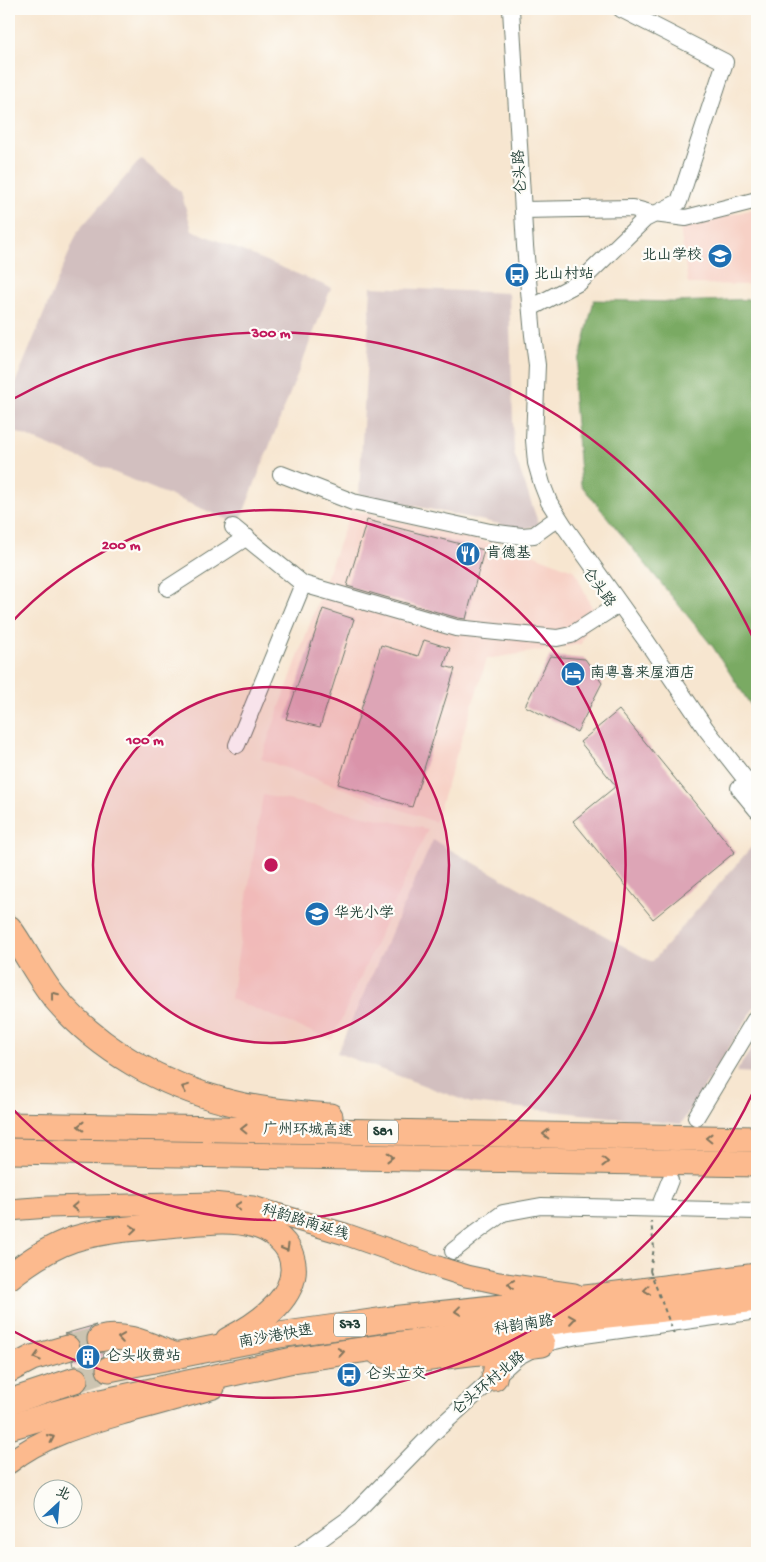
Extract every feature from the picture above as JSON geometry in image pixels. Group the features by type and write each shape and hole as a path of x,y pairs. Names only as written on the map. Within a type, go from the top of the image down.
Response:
{"highway":[{"path":"9,928 54,996 87,1031 124,1058 145,1070 181,1086 208,1096 250,1107 301,1114 509,1133"},
{"name":"广州环城高速","path":"9,1125 757,1139"},
{"name":"广州环城高速","path":"9,1151 757,1164"},
{"path":"9,1163 361,1156"},
{"path":"9,1277 39,1255 56,1246 94,1234 206,1222 235,1222 257,1225 282,1240 289,1250 294,1274 290,1287 284,1298 264,1316 233,1337 210,1349"},
{"path":"695,1284 757,1262"},
{"path":"594,1297 757,1276"},
{"name":"南沙港快速","path":"109,1370 279,1335 391,1319 594,1297"},
{"name":"科韵南路","path":"293,1360 578,1318 757,1299"},
{"path":"100,1339 109,1337 126,1338 176,1356"},
{"path":"367,1348 391,1357 414,1360 542,1344"},
{"path":"9,1370 32,1358 67,1348"},
{"path":"484,1352 491,1354 496,1359 497,1367 494,1378"},
{"name":"南沙港快速","path":"9,1427 78,1407 293,1360"},
{"path":"9,1402 75,1380"}],"main road":[{"name":"科韵路南延线","path":"9,1210 212,1203 253,1207 345,1234 466,1276 499,1283 594,1297"},
{"path":"9,1463 34,1446 66,1432 218,1387 293,1360"}],"street":[{"name":"仑头路","path":"514,9 523,210 533,335 538,365 534,440 536,463 549,502 565,527 706,729 757,794"},
{"path":"531,308 580,282 645,219 679,202 725,62 621,9"},
{"path":"523,210 632,208 654,214 686,218 757,200"},
{"name":"仑头路","path":"533,335 529,357 526,403 527,453 532,479 540,499 564,542 644,652 704,741 757,810"},
{"path":"281,474 353,502 490,532 522,536 534,534 552,522"},
{"path":"233,527 303,584 456,628 557,638 572,635 613,608"},
{"path":"168,588 247,537"},
{"path":"237,745 303,584"},
{"path":"696,1117 757,1016"},
{"path":"655,1208 670,1180"},
{"path":"453,1251 503,1213 541,1206 757,1211"},
{"name":"仑头环村北路","path":"301,1553 350,1518 433,1433 517,1357 542,1344 577,1336 757,1311"}],"path":[{"path":"655,1208 654,1248 650,1271 674,1334"}],"shaded area":[{"path":"141,159 181,192 192,230 331,288 239,524 9,429 9,398 78,231"},
{"name":"北山学校","path":"757,208 757,285 688,284 680,228"},
{"path":"371,287 509,293 514,453 539,525 522,529 359,494"},
{"path":"351,510 525,551 575,571 593,610 581,644 487,659 435,822 261,759"},
{"name":"华光小学","path":"263,795 428,829 332,1040 231,999"},
{"path":"433,840 652,962 754,844 757,846 757,1003 681,1124 471,1103 337,1053"},
{"path":"757,1041 757,1073 736,1072"}],"green space":[{"path":"757,299 757,715 713,647 581,485 573,387 594,300 673,302"}],"building":[{"path":"367,520 484,550 466,619 347,586"},
{"path":"323,609 354,619 320,727 286,719"},
{"path":"424,640 450,648 444,666 455,669 412,807 338,784 381,645 418,656"},
{"path":"550,656 585,659 602,683 577,732 525,706"},
{"path":"619,710 735,852 653,919 573,821 616,786 580,742"},
{"path":"96,1325 90,1328 86,1341 89,1348 95,1352 104,1353 104,1356 96,1364 95,1371 98,1378 104,1382 87,1387 89,1382 88,1375 84,1369 73,1366 72,1361 78,1358 81,1352 81,1344 77,1337 71,1334 64,1334"}],"tunnel":[{"path":"67,1348 100,1339"},
{"path":"75,1380 109,1369"}],"place":[{"name":"北山学校","path":"720,256"},
{"name":"北山村站","path":"517,275"},
{"name":"肯德基","path":"468,554"},
{"name":"南粤喜来屋酒店","path":"573,674"},
{"name":"华光小学","path":"317,914"},
{"name":"仑头收费站","path":"88,1357"},
{"name":"仑头立交","path":"349,1375"}]}
